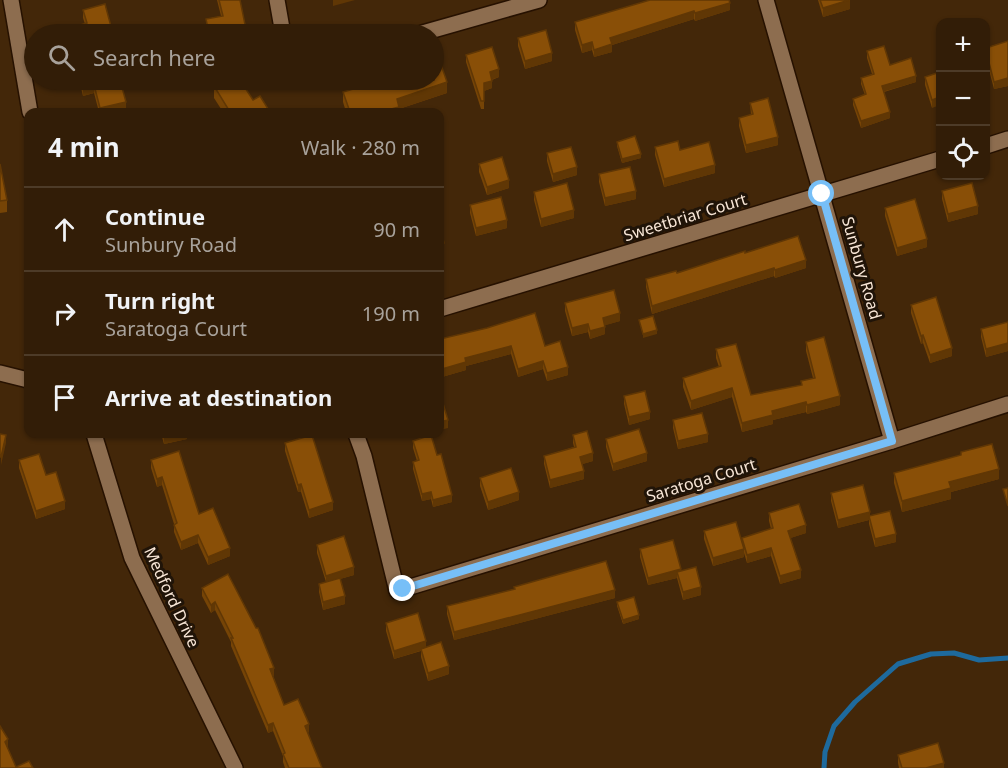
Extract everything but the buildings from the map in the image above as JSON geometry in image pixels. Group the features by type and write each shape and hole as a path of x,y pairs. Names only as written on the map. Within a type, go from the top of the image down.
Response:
{"street":[{"path":"11,0 24,77"},
{"path":"277,0 281,24"},
{"path":"444,27 539,0"},
{"name":"Sunbury Road","path":"766,0 892,441"},
{"path":"26,90 29,108"},
{"path":"990,145 1008,139"},
{"name":"Sweetbriar Court","path":"444,308 936,160"},
{"path":"0,373 24,379"},
{"name":"Saratoga Court","path":"357,438 364,456 397,591 1008,404"},
{"name":"Medford Drive","path":"95,438 132,558 235,768"}],"waterway":[{"path":"824,768 825,752 834,726 855,702 898,664 931,654 954,653 979,660 1008,658"}],"route":[{"path":"403,589 892,441 822,194"}]}
